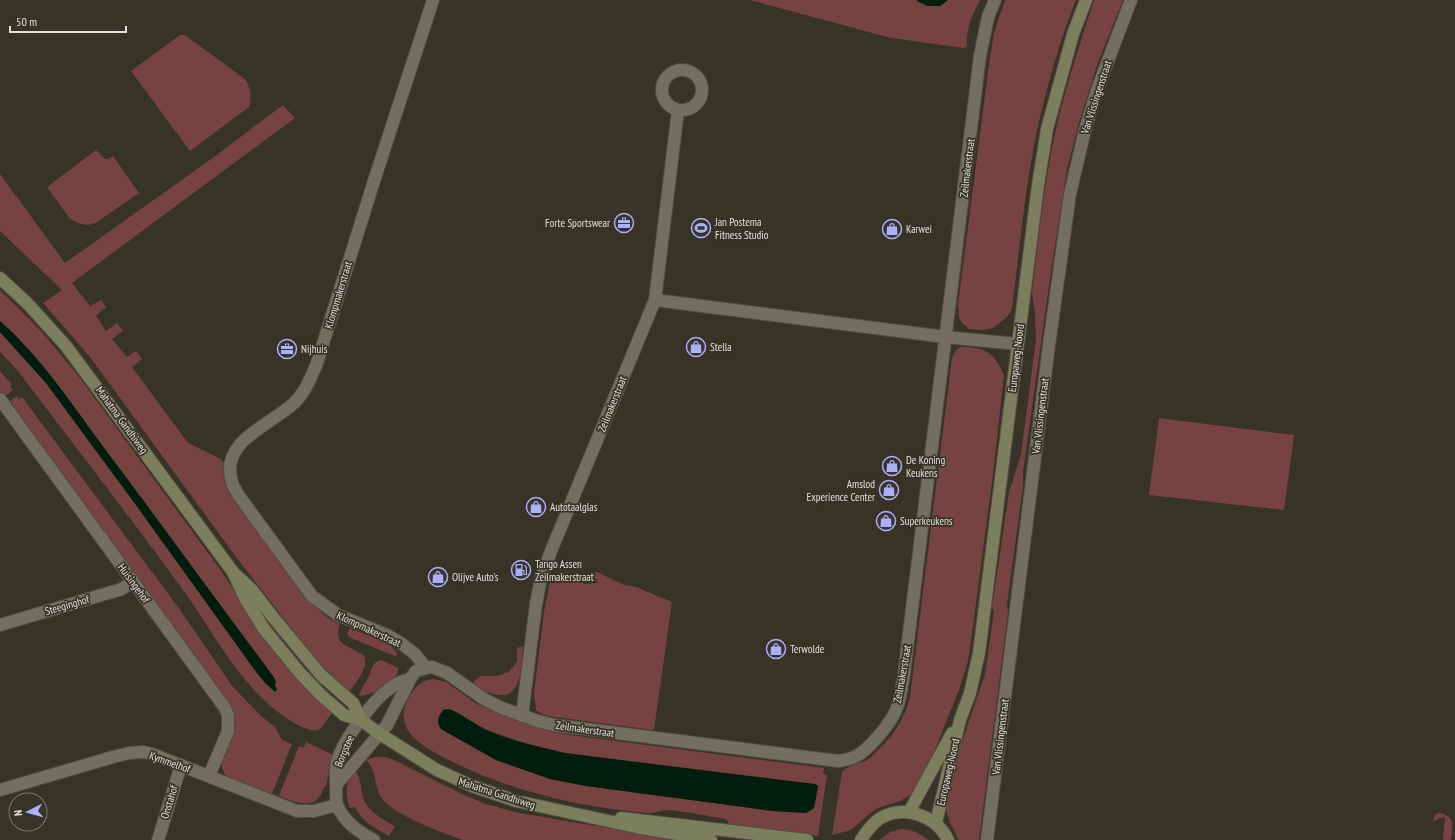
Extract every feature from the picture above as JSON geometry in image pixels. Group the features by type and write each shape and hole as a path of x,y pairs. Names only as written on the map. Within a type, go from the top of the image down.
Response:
{"street":[{"name":"Klompmakerstraat","path":"426,668 415,654 402,644 387,635 338,615 312,596 239,496 232,484 230,471 233,457 239,444 295,403 306,390 316,366 433,0"},
{"name":"Zeilmakerstraat","path":"426,668 432,667 447,673 484,699 522,716 554,725 838,761 850,759 861,753 880,734 894,715 901,693 904,674 980,56 988,18 995,0"},
{"name":"Europaweg-Noord","path":"936,824 960,720 970,693 979,653 1038,185 1047,129 1074,34 1086,0"},
{"name":"Van Vlissingenstraat","path":"987,840 1049,345 1070,194 1085,130 1098,87 1131,0"},
{"name":"Zeilmakerstraat","path":"522,716 536,604 541,578 655,300 678,110"},
{"name":"Mahatma Gandhiweg","path":"0,278 28,304 66,346 233,572 252,590 321,675 353,703 361,720 380,734 437,770 472,786 516,801 636,827 711,840"},
{"path":"655,300 945,337 1018,344"},
{"name":"Huisingehof","path":"0,399 133,581 228,715 228,731 209,776"},
{"name":"Steeginghof","path":"0,625 122,589 133,581"},
{"path":"380,734 387,725 410,679 416,671 426,668"},
{"path":"361,720 380,698 395,685 410,679"},
{"name":"Borgstee","path":"337,805 335,794 335,774 337,761 348,738 361,720"},
{"name":"Europaweg-Noord","path":"909,812 960,720"},
{"name":"Borgstee","path":"336,785 380,734"},
{"name":"Kymmelhof","path":"0,790 129,753 143,752 181,765 296,811 314,811 337,805"},
{"name":"Onstahof","path":"158,840 181,765"},
{"path":"337,805 352,827 374,840"},
{"path":"861,840 868,829 880,819 894,813 909,812 923,816 936,824 948,840"},
{"name":"Mahatma Gandhiweg","path":"578,815 637,819 807,840"}],"shaded area":[{"path":"750,0 916,0 920,3 940,6 948,0 980,0 970,22 967,33 967,46 964,48 891,38"},
{"path":"916,0 948,0 940,6 927,6"},
{"path":"1005,0 1076,0 1052,69 1035,140 1025,203 1012,309 1007,317 993,328 983,330 969,329 962,323 959,317 958,304 990,57 994,33"},
{"path":"1094,0 1123,0 1097,65 1079,123 1067,169 1023,472 1023,486 1007,604 1008,612 979,840 959,840 951,825 946,810 948,784 985,674 994,611 992,608 1009,492 1021,455 1036,339 1035,313 1032,293 1046,180 1062,107"},
{"path":"180,35 185,35 246,80 250,93 249,107 190,151 131,71"},
{"path":"283,105 295,118 72,283 90,306 101,300 106,307 96,316 106,331 117,323 123,331 112,339 127,357 136,351 142,359 132,367 188,443 221,459 224,464 224,480 230,495 309,601 328,618 340,624 338,632 341,641 364,656 365,665 363,670 349,692 328,675 315,659 236,557 90,357 43,303 62,290 0,231 0,174 65,263 214,157"},
{"path":"96,150 105,159 113,156 139,193 97,222 88,225 81,224 70,219 47,187"},
{"path":"0,290 41,331 77,374 222,572 241,601 332,713 320,729 313,730 295,724 260,696 246,680 228,657 188,597 149,544 18,371 0,352 0,332 46,383 254,669 265,683 275,691 273,676 52,377 18,338 0,321"},
{"path":"0,321 30,351 69,400 273,676 276,681 275,686 277,689 275,692 265,683 254,669 46,383 0,332"},
{"path":"961,347 976,348 988,352 996,361 1004,375 993,474 968,661 959,690 928,767 916,789 900,801 878,808 851,830 832,835 842,772 850,766 868,759 884,744 902,719 908,705 952,358 956,350"},
{"path":"0,371 12,385 10,387 13,390 6,396 0,391"},
{"path":"17,396 19,400 22,397 178,607 233,687 260,715 275,727 282,740 292,744 272,794 226,775 222,764 223,757 232,736 235,723 234,715 230,707 10,401"},
{"path":"1159,418 1294,435 1284,510 1149,495"},
{"path":"597,572 624,585 636,587 672,602 654,730 554,717 544,715 536,710 534,693 544,612 550,581 554,578 577,575 584,584 598,583 591,573"},
{"path":"350,628 387,643 397,653 396,656 351,638 347,633"},
{"path":"523,646 521,669 517,685 508,694 496,694 486,691 474,684 474,681 481,676 497,676 509,672 517,661 517,648"},
{"path":"381,660 398,668 397,674 385,687 372,693 360,696 360,692 373,665"},
{"path":"433,679 446,682 477,704 506,716 544,729 570,735 824,768 823,774 827,775 818,836 729,824 726,819 681,811 666,810 650,813 621,810 568,801 516,787 465,768 425,747 407,728 404,720 404,711 407,701 417,686","holes":["449,709 485,729 527,744 565,753 818,786 814,808 806,813 773,811 586,786 550,779 496,760 441,729"]},
{"path":"449,709 480,727 503,737 565,753 815,784 818,786 814,808 806,813 773,811 586,786 550,779 496,760 441,729 438,724 439,717 443,710"},
{"path":"306,742 333,755 326,786 317,800 306,804 279,796 299,746 304,748"},
{"path":"376,757 384,757 394,760 483,803 514,812 691,840 464,840 419,823 395,810 386,803 381,797 374,773 370,764 366,760"},
{"path":"355,770 360,780 365,802 371,810 395,826 389,836 365,821 355,807 350,808 347,797 347,788 349,780"},
{"path":"1438,813 1444,814 1450,818 1452,822 1451,840 1443,840 1445,817 1433,822 1435,815"},
{"path":"901,829 915,832 928,840 880,840 890,832"}],"place":[{"name":"Forte Sportswear","path":"624,223"},
{"name":"Jan Postema Fitness Studio","path":"701,228"},
{"name":"Karwei","path":"892,229"},
{"name":"Stella","path":"696,347"},
{"name":"Nijhuis","path":"287,349"},
{"name":"De Koning Keukens","path":"892,466"},
{"name":"Amslod Experience Center","path":"889,490"},
{"name":"Autotaalglas","path":"536,507"},
{"name":"Superkeukens","path":"886,521"},
{"name":"Tango Assen Zeilmakerstraat","path":"521,570"},
{"name":"Olijve Auto's","path":"438,577"},
{"name":"Terwolde","path":"776,649"}]}
